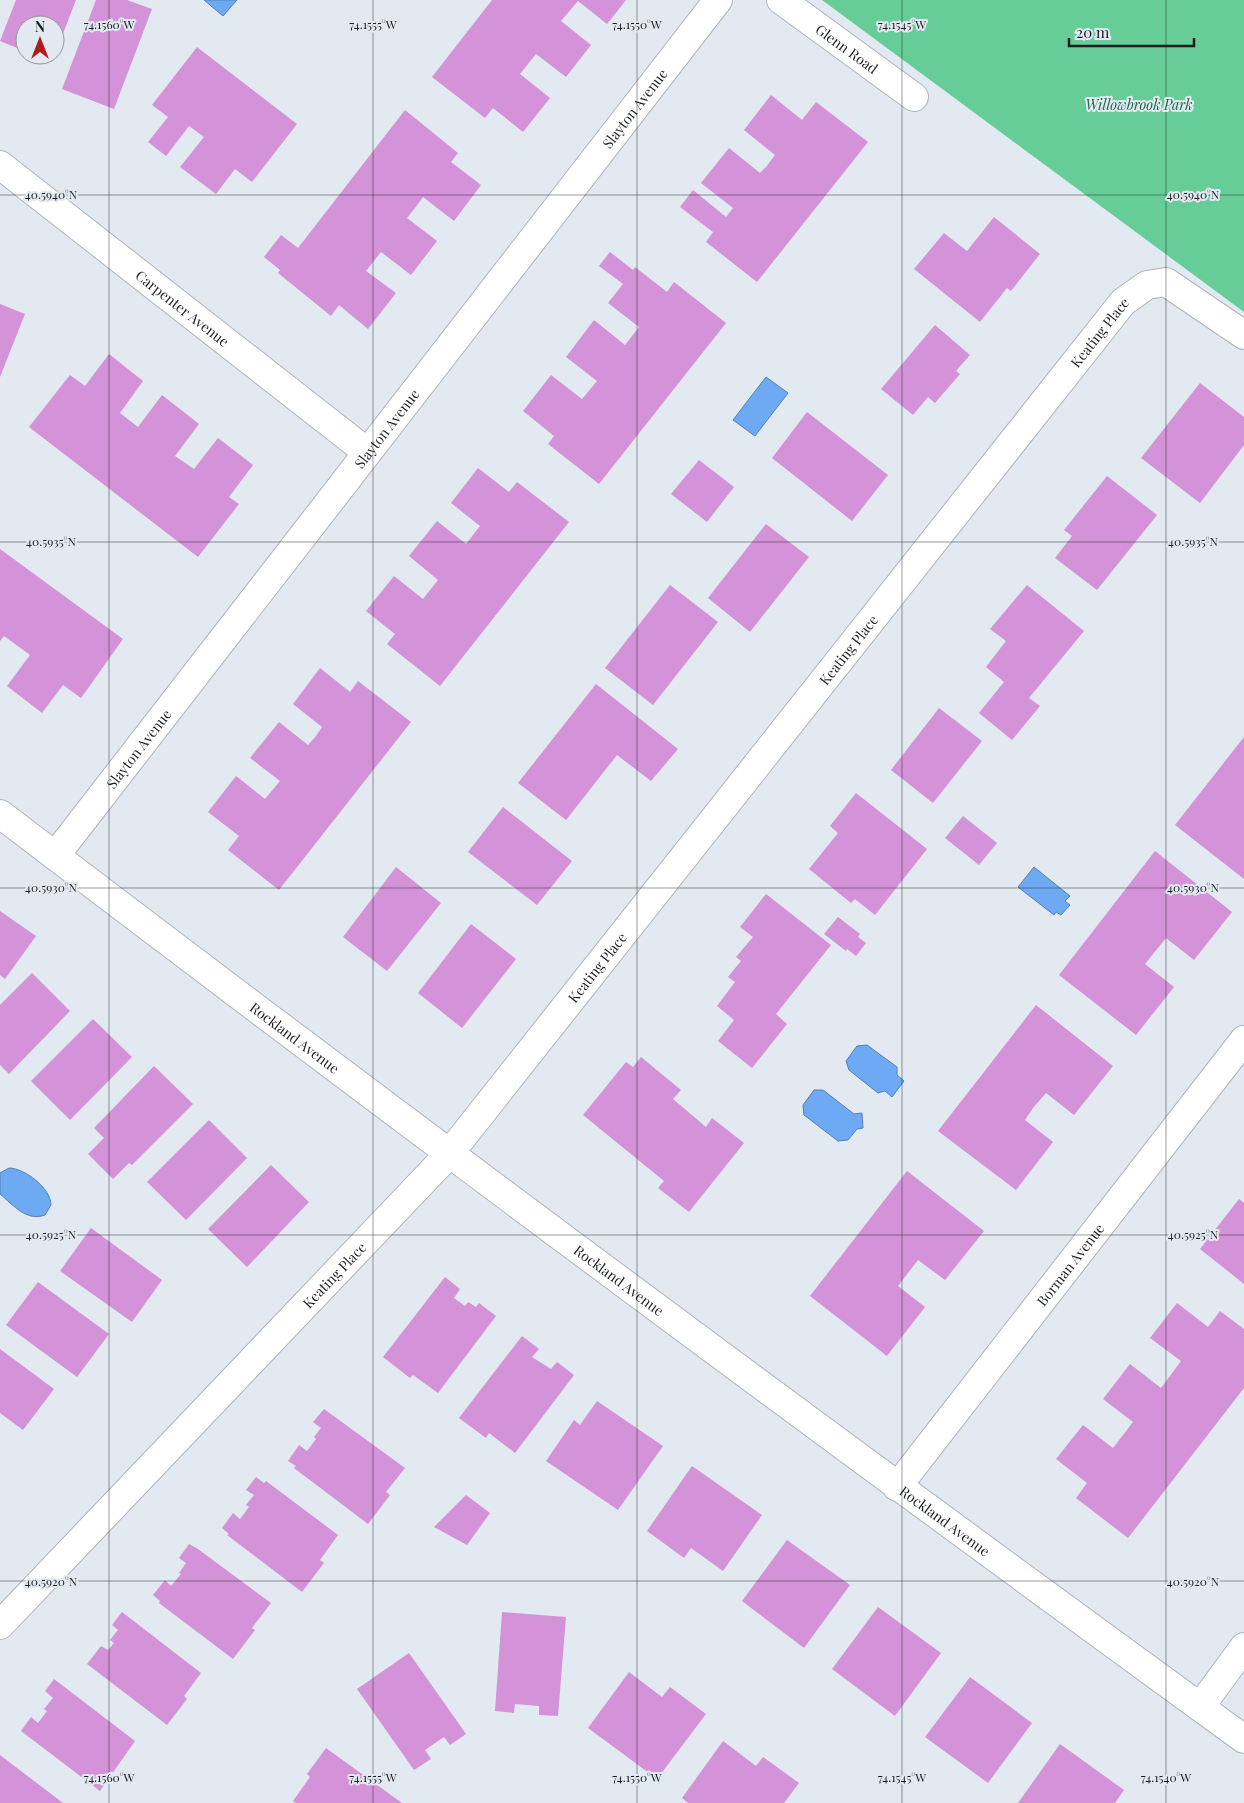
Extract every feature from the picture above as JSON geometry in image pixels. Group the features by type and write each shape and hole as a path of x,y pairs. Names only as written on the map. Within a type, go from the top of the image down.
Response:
{"street":[{"name":"Slayton Avenue","path":"55,856 718,0"},
{"name":"Glenn Road","path":"781,0 914,97"},
{"name":"Carpenter Avenue","path":"0,165 367,452"},
{"name":"Keating Place","path":"0,1625 449,1154 1114,313 1136,291 1157,282 1172,285 1244,335"},
{"name":"Rockland Avenue","path":"0,814 449,1154 897,1487 1244,1739"},
{"name":"Borman Avenue","path":"897,1487 1244,1040"},
{"path":"1200,1707 1244,1646"}],"green space":[{"name":"Willowbrook Park","path":"822,0 1244,0 1244,312"}],"water":[{"path":"204,0 237,0 223,16"},
{"path":"766,377 788,393 755,436 733,420"},
{"path":"1034,867 1070,896 1065,901 1070,905 1061,915 1056,912 1054,915 1018,887"},
{"path":"867,1045 897,1067 897,1075 904,1081 892,1097 885,1091 878,1093 849,1070 846,1061 857,1046"},
{"path":"814,1090 823,1090 854,1114 862,1113 863,1128 857,1129 848,1140 838,1141 804,1115 803,1105"},
{"path":"9,1168 29,1175 47,1192 51,1205 45,1215 38,1217 26,1214 0,1194 0,1173"}],"building":[{"path":"16,0 76,0 65,28 65,15 15,15 15,47 0,41"},
{"path":"96,0 127,0 152,9 114,109 62,89"},
{"path":"492,0 626,0 607,24 578,1 561,21 591,45 566,77 536,54 520,74 550,98 523,132 493,108 485,118 432,77"},
{"path":"197,47 297,124 252,182 235,169 216,194 180,167 204,137 189,126 166,156 148,142 168,117 152,105"},
{"path":"771,95 802,120 816,102 868,142 757,282 706,242 713,232 680,207 693,190 726,217 733,208 701,183 729,148 760,173 766,167 775,155 744,130"},
{"path":"405,110 458,153 451,162 481,185 454,221 423,197 407,218 437,241 411,275 381,252 366,271 396,293 368,329 339,305 331,316 278,273 280,270 264,257 281,235 298,248"},
{"path":"994,217 1040,254 1011,291 1007,288 980,322 914,269 944,233 967,251"},
{"path":"610,252 633,270 635,267 667,292 674,282 726,323 599,484 548,444 554,436 523,411 551,375 582,399 597,381 566,357 594,320 625,345 639,327 608,303 623,284 599,266"},
{"path":"0,304 25,314 0,377"},
{"path":"935,325 970,355 956,371 960,374 935,403 928,397 913,415 881,389"},
{"path":"109,354 143,381 120,413 138,427 162,395 199,424 175,456 194,469 218,438 253,465 229,497 239,504 198,557 29,427 70,375 85,386"},
{"path":"1200,383 1244,417 1244,445 1200,503 1141,458"},
{"path":"807,412 888,475 852,521 772,458"},
{"path":"699,460 734,487 707,522 671,494"},
{"path":"478,468 509,492 517,482 569,522 440,686 387,644 395,634 366,611 394,576 423,599 438,580 409,556 437,521 466,544 480,526 451,503"},
{"path":"1107,476 1157,515 1097,590 1055,558 1072,536 1064,530"},
{"path":"766,524 809,557 750,632 708,598"},
{"path":"0,549 123,639 81,698 63,685 42,713 7,686 30,655 4,636 0,641"},
{"path":"670,585 718,622 653,705 605,668"},
{"path":"1027,585 1084,631 1029,698 1040,706 1012,740 979,713 1004,682 986,667 1006,641 990,629"},
{"path":"320,668 350,692 358,681 411,722 279,890 228,850 239,836 208,812 236,776 265,799 280,781 250,758 279,722 308,745 316,736 322,727 293,704"},
{"path":"596,684 678,749 651,781 617,755 566,820 518,783"},
{"path":"939,708 982,741 933,803 891,770"},
{"path":"1244,737 1244,879 1175,825"},
{"path":"856,793 927,849 875,915 855,899 851,903 809,869 838,833 830,826"},
{"path":"503,807 572,861 537,905 468,852"},
{"path":"963,816 997,843 979,865 945,838"},
{"path":"1155,851 1232,912 1194,960 1166,938 1145,964 1174,987 1136,1035 1059,975"},
{"path":"396,867 441,903 387,971 343,937"},
{"path":"766,894 831,945 776,1014 787,1024 752,1068 718,1041 734,1020 717,1006 735,982 728,977 741,961 736,957 753,937 740,927"},
{"path":"0,911 36,936 5,979 0,975"},
{"path":"838,917 860,934 858,937 866,943 856,956 847,949 846,951 824,934"},
{"path":"471,924 516,959 462,1028 418,993"},
{"path":"32,973 70,1011 9,1074 0,1065 0,1005"},
{"path":"1036,1005 1113,1066 1074,1115 1046,1093 1033,1108 1025,1120 1053,1142 1016,1190 938,1131"},
{"path":"93,1019 132,1057 70,1120 31,1081"},
{"path":"641,1057 681,1090 673,1099 706,1127 712,1118 744,1143 689,1212 658,1188 664,1181 583,1115 626,1062 633,1067"},
{"path":"154,1066 193,1104 132,1165 129,1163 113,1179 88,1154 104,1138 94,1128"},
{"path":"209,1120 247,1158 186,1220 147,1182"},
{"path":"271,1165 309,1202 247,1267 208,1229"},
{"path":"907,1171 984,1231 945,1280 918,1260 898,1286 925,1307 887,1356 810,1296"},
{"path":"1239,1199 1244,1203 1244,1284 1200,1249"},
{"path":"91,1228 162,1280 132,1322 60,1271"},
{"path":"445,1277 460,1289 454,1298 465,1306 468,1302 476,1307 479,1303 496,1316 438,1393 413,1375 410,1378 383,1357"},
{"path":"38,1282 109,1334 77,1377 6,1325"},
{"path":"1177,1303 1208,1327 1220,1311 1244,1329 1244,1388 1128,1538 1076,1498 1087,1483 1056,1459 1083,1425 1113,1448 1133,1422 1103,1399 1130,1364 1161,1388 1181,1361 1150,1338"},
{"path":"522,1336 539,1349 532,1357 551,1369 557,1362 574,1375 515,1453 489,1433 486,1438 459,1418"},
{"path":"0,1349 54,1389 23,1430 0,1413"},
{"path":"597,1401 663,1446 618,1510 546,1461 574,1420 580,1425"},
{"path":"324,1409 405,1468 386,1492 390,1495 368,1524 294,1468 296,1466 288,1461 299,1445 307,1451 316,1439 314,1437 321,1428 313,1422"},
{"path":"692,1466 762,1515 723,1571 691,1548 684,1558 647,1531"},
{"path":"256,1477 264,1483 266,1481 338,1535 320,1560 324,1563 302,1592 227,1535 229,1534 222,1528 233,1513 240,1519 249,1507 246,1505 254,1495 246,1490"},
{"path":"466,1495 490,1513 467,1545 434,1527"},
{"path":"787,1540 850,1585 804,1648 742,1601"},
{"path":"189,1544 271,1603 252,1628 255,1630 233,1659 159,1603 160,1601 153,1595 165,1580 171,1586 181,1574 179,1573 186,1563 179,1558"},
{"path":"878,1607 941,1653 895,1716 832,1669"},
{"path":"122,1612 201,1673 184,1696 187,1699 167,1725 87,1664 101,1646 108,1650 114,1643 110,1640 118,1630 112,1625"},
{"path":"502,1612 566,1617 558,1716 539,1715 539,1706 515,1704 514,1713 495,1711"},
{"path":"409,1653 466,1734 450,1745 444,1737 425,1750 431,1759 414,1770 357,1689"},
{"path":"629,1672 662,1697 670,1687 706,1714 657,1779 588,1728"},
{"path":"970,1677 1032,1723 988,1783 925,1737"},
{"path":"54,1679 135,1741 100,1791 21,1731 31,1717 38,1723 47,1711 44,1709 53,1698 45,1691"},
{"path":"723,1741 756,1766 763,1757 799,1783 784,1803 688,1803 682,1798"},
{"path":"1060,1744 1124,1790 1115,1803 1018,1803"},
{"path":"326,1748 402,1803 296,1803 293,1801 310,1777 307,1774"},
{"path":"0,1755 63,1803 0,1803"}]}
